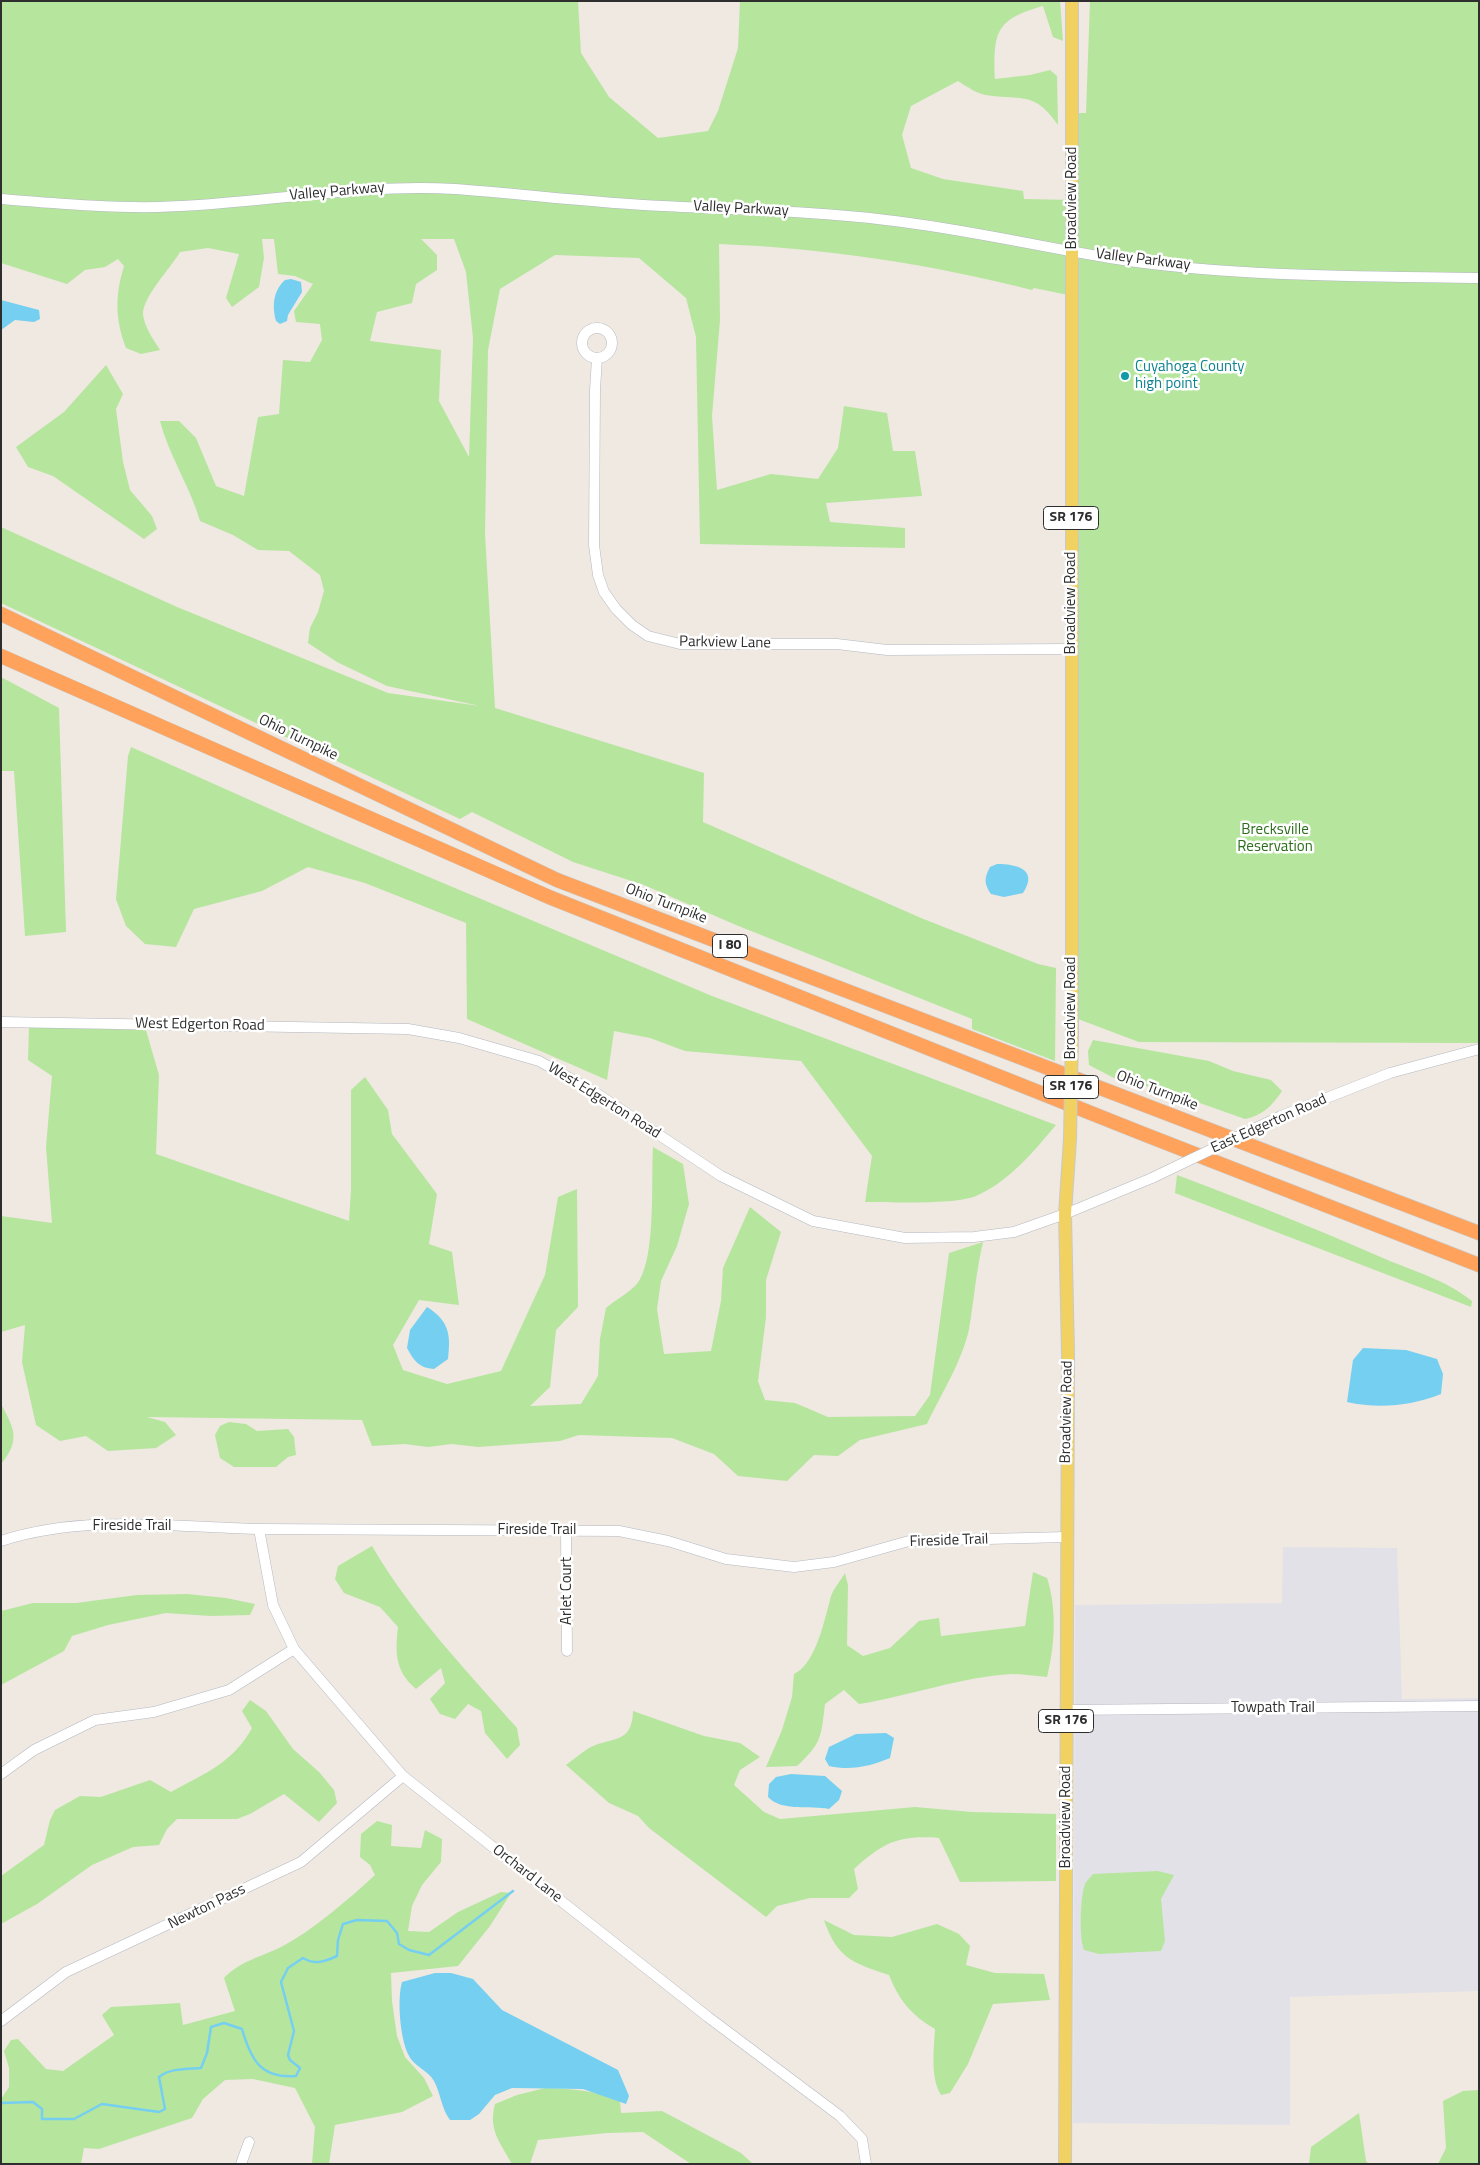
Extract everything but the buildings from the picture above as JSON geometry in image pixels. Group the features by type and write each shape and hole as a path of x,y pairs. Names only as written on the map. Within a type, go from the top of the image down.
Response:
{"highway":[{"name":"Ohio Turnpike","path":"1,614 557,880 1479,1233"},
{"name":"I 80","path":"1,656 549,896 1141,1133 1479,1265"}],"main road":[{"name":"Broadview Road","path":"1064,2164 1068,1354 1066,1214 1072,1035 1070,649 1072,1"}],"street":[{"name":"Valley Parkway","path":"1,199 64,204 159,207 376,188 446,189 661,206 771,210 862,217 972,232 1131,261 1304,275 1479,278"},
{"name":"Parkview Lane","path":"597,358 594,545 598,575 604,592 616,609 632,625 648,636 680,644 837,644 887,650 1070,649"},
{"name":"West Edgerton Road","path":"1,1022 408,1029 459,1038 539,1061 593,1091 721,1176 813,1221 905,1238 974,1237 1014,1232 1066,1214"},
{"name":"East Edgerton Road","path":"1066,1214 1152,1178 1281,1116 1390,1073 1479,1049"},
{"name":"Fireside Trail","path":"1,1541 24,1534 98,1524 259,1529 619,1531 668,1541 726,1559 794,1567 834,1562 909,1541 1066,1537"},
{"name":"Orchard Lane","path":"259,1529 273,1605 294,1649 403,1776 708,2017 840,2116 862,2139 866,2164"},
{"name":"Arlet Court","path":"566,1530 567,1651"},
{"path":"1,1774 34,1750 95,1720 154,1712 229,1690 294,1649"},
{"name":"Towpath Trail","path":"1067,1710 1479,1706"},
{"name":"Newton Pass","path":"1,2022 66,1972 301,1862 403,1776"},
{"path":"241,2164 249,2142"}],"shaded area":[{"path":"1283,1547 1397,1548 1402,1699 1479,1698 1479,1991 1290,1997 1290,2125 1073,2123 1075,1605 1282,1603"}],"green space":[{"name":"Brecksville Reservation","path":"1,1 578,1 581,53 609,97 658,138 708,131 718,111 738,48 740,1 1060,1 1063,41 1053,37 1043,6 1015,16 1007,22 997,39 995,50 995,79 1030,75 1050,70 1057,76 1058,125 1042,106 1034,102 1027,99 983,94 972,90 958,81 911,106 902,135 911,168 943,179 1023,191 1024,199 1073,200 1074,113 1086,113 1090,1 1479,1 1479,1043 1139,1042 1070,1016 1073,296 1034,288 1032,290 955,272 837,253 719,244 720,320 712,416 717,490 771,474 818,479 838,448 844,406 887,413 893,451 915,451 922,496 826,503 830,522 905,528 905,548 700,544 696,337 686,298 639,258 555,255 500,289 488,350 485,534 495,708 704,773 703,822 921,918 1038,964 1056,968 1055,1061 972,1029 972,1019 736,925 644,885 573,862 472,812 460,819 1,603 1,527 177,607 388,693 480,706 387,686 337,662 308,643 310,628 318,612 324,591 320,575 289,551 258,550 233,535 200,521 160,421 179,421 196,438 216,486 244,496 258,417 279,414 283,360 310,362 322,340 320,324 296,322 294,311 313,284 295,276 278,274 274,239 262,239 264,258 259,287 232,307 226,298 239,254 208,248 180,252 152,291 144,307 145,323 160,350 141,354 126,348 122,337 118,317 118,297 124,266 118,259 105,267 85,270 67,284 1,263","holes":["421,239 454,239 466,272 473,338 469,457 439,401 441,350 370,341 377,312 412,303 416,284 437,270 437,255"]},
{"path":"106,365 123,394 116,409 123,462 130,490 152,516 157,529 144,539 53,476 28,467 16,447 64,412"},
{"path":"1,677 59,708 66,932 25,936 14,771 1,771"},
{"path":"131,747 324,833 712,996 1056,1125 1030,1155 1010,1174 976,1196 938,1202 865,1202 872,1156 801,1061 685,1051 650,1038 614,1031 607,1080 467,1019 466,923 365,883 308,867 262,891 194,909 176,947 145,944 126,926 116,899 128,756"},
{"path":"29,1027 146,1030 159,1075 156,1154 349,1221 351,1189 351,1090 365,1077 388,1110 392,1134 437,1194 429,1244 452,1252 459,1305 419,1300 393,1345 403,1370 447,1384 501,1371 545,1275 558,1197 577,1189 578,1307 556,1330 550,1387 530,1406 581,1404 598,1376 600,1339 606,1308 636,1285 644,1269 648,1253 652,1216 653,1147 683,1164 689,1204 677,1246 661,1281 657,1309 664,1354 711,1351 721,1301 723,1268 750,1207 781,1232 766,1280 766,1317 758,1381 765,1400 795,1403 828,1417 915,1416 930,1395 949,1253 983,1242 966,1341 956,1366 927,1424 860,1440 838,1456 814,1455 787,1481 738,1476 714,1454 672,1438 579,1435 560,1441 478,1447 452,1444 428,1447 405,1444 372,1446 362,1420 147,1417 165,1422 176,1435 156,1448 108,1451 86,1436 60,1441 36,1425 22,1362 25,1325 1,1332 1,1216 52,1223 46,1147 52,1076 28,1060"},
{"path":"1093,1040 1209,1061 1233,1071 1271,1080 1282,1091 1266,1109 1251,1118 1245,1119 1163,1090 1114,1078 1089,1065 1088,1051"},
{"path":"1177,1175 1429,1276 1451,1287 1472,1301 1471,1307 1175,1193"},
{"path":"1,1404 12,1427 13,1441 7,1456 1,1464"},
{"path":"229,1422 246,1424 257,1431 288,1429 294,1437 296,1455 288,1457 276,1467 234,1467 220,1458 215,1435 220,1426"},
{"path":"372,1546 387,1571 422,1618 517,1728 520,1745 507,1759 485,1733 481,1711 468,1704 455,1719 440,1714 430,1699 445,1683 441,1668 416,1689 409,1682 398,1661 398,1627 380,1607 344,1593 335,1579 338,1566"},
{"path":"1033,1572 1047,1578 1054,1615 1052,1652 1047,1677 1016,1674 993,1676 859,1704 844,1690 825,1704 819,1739 797,1766 766,1767 782,1730 792,1697 794,1674 802,1669 814,1651 819,1640 831,1596 845,1573 848,1585 847,1645 863,1656 890,1648 919,1621 939,1618 941,1636 1025,1626"},
{"path":"187,1594 226,1598 255,1604 250,1615 211,1616 166,1613 108,1625 72,1636 64,1651 1,1685 1,1611 33,1603 76,1603 137,1595"},
{"path":"250,1700 266,1711 293,1749 319,1772 334,1790 337,1803 319,1822 284,1794 250,1814 237,1819 177,1819 167,1829 159,1845 133,1847 92,1865 37,1904 1,1924 1,1876 44,1845 50,1820 55,1810 80,1796 101,1797 150,1780 171,1792 207,1773 236,1750 252,1728 242,1711"},
{"path":"633,1711 704,1736 740,1743 760,1757 740,1770 734,1785 764,1812 780,1819 915,1807 972,1812 1056,1814 1056,1881 960,1882 939,1838 902,1839 874,1852 854,1869 858,1889 849,1898 810,1898 777,1906 766,1917 649,1828 638,1816 609,1803 566,1765 589,1748 619,1738 625,1734 632,1722"},
{"path":"377,1821 392,1825 391,1846 421,1848 425,1830 442,1839 441,1862 422,1885 412,1906 408,1931 429,1932 458,1912 501,1892 511,1893 490,1926 458,1966 391,1973 392,2001 397,2036 405,2057 424,2078 433,2096 402,2112 335,2125 329,2164 312,2164 315,2127 295,2088 253,2079 225,2080 203,2099 192,2118 99,2149 84,2148 81,2164 1,2164 1,2099 9,2087 9,2068 4,2051 11,2040 18,2039 46,2069 63,2071 114,2035 102,2015 111,2007 180,2003 183,2025 235,2011 224,1978 230,1972 244,1963 281,1947 318,1924 375,1875 370,1865 360,1857 361,1834"},
{"path":"1158,1871 1174,1875 1161,1899 1165,1941 1161,1951 1099,1954 1084,1950 1082,1944 1081,1907 1085,1884 1092,1875"},
{"path":"824,1920 854,1935 892,1937 937,1924 959,1934 970,1946 966,1965 995,1973 1044,1974 1050,2000 993,2004 968,2064 950,2093 941,2095 935,2080 934,2071 935,2029 919,2018 907,2006 897,1992 889,1975 847,1957 835,1943"},
{"path":"545,2088 601,2094 620,2101 621,2113 662,2111 741,2153 753,2164 691,2164 643,2132 607,2133 538,2140 530,2164 512,2164 494,2129 493,2113 495,2104 517,2095"},
{"path":"1479,2090 1479,2164 1438,2164 1446,2148 1443,2101 1463,2091"},
{"path":"1359,2113 1366,2161 1369,2164 1309,2164 1311,2147"}],"water":[{"path":"291,279 301,282 302,292 288,315 287,321 280,324 276,321 274,299 281,284 285,280"},
{"path":"1,300 39,310 40,319 34,322 15,320 1,330"},
{"path":"997,864 1018,867 1027,873 1027,885 1023,893 1004,897 991,894 986,884 986,878 990,867"},
{"path":"427,1307 444,1323 449,1342 448,1359 434,1369 417,1363 407,1348 410,1330"},
{"path":"1363,1348 1406,1350 1437,1359 1443,1374 1441,1394 1407,1404 1383,1406 1347,1402 1353,1360"},
{"path":"886,1733 894,1738 890,1758 853,1768 829,1766 825,1759 829,1747 856,1734"},
{"path":"791,1774 825,1776 842,1791 839,1800 829,1809 788,1806 774,1802 768,1797 769,1784 776,1777"},
{"path":"435,1973 451,1973 473,1979 502,2010 618,2070 629,2096 626,2104 583,2089 512,2088 495,2095 479,2114 470,2120 450,2120 432,2077 413,2062 408,2054 400,2018 400,1989 402,1982"}],"waterway":[{"path":"1,2103 33,2102 42,2109 42,2119 74,2119 102,2104 159,2112 165,2109 159,2077 173,2070 201,2068 207,2053 211,2027 224,2023 242,2029 249,2050 259,2065 266,2071 284,2076 296,2076 300,2068 290,2060 288,2055 294,2031 281,1982 288,1968 303,1958 320,1962 337,1956 338,1940 343,1924 357,1920 387,1921 397,1933 399,1944 409,1950 429,1955 513,1891"}],"place":[{"name":"Cuyahoga County high point","path":"1125,376"}]}
